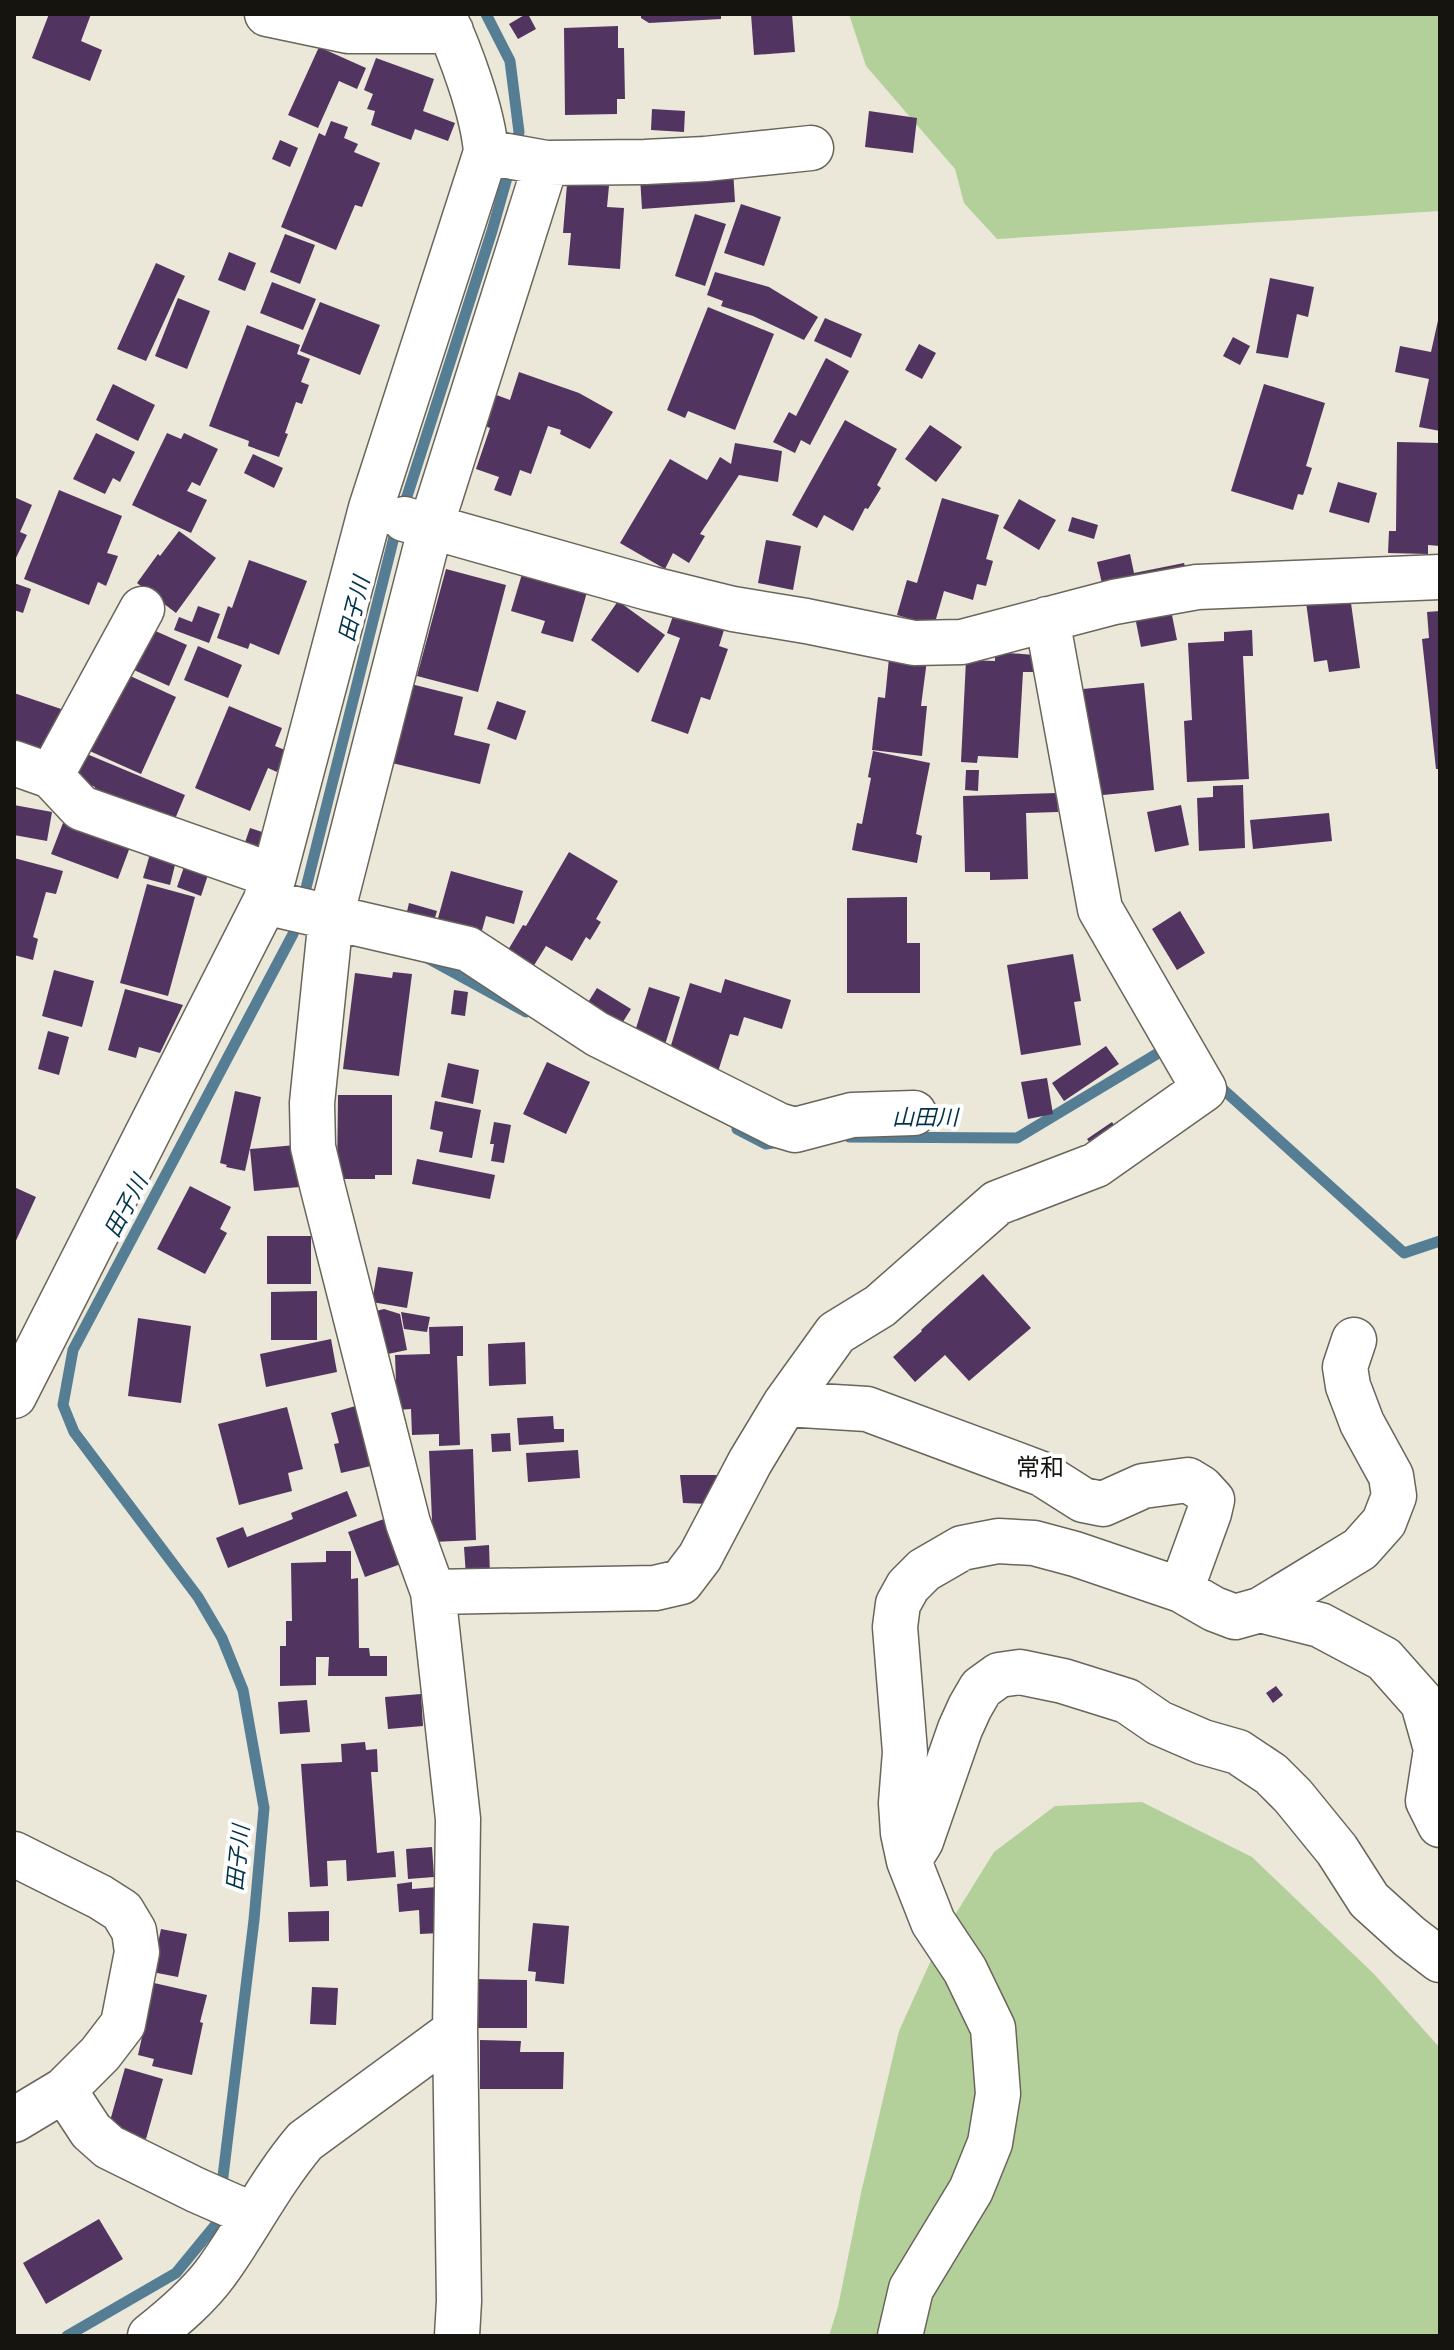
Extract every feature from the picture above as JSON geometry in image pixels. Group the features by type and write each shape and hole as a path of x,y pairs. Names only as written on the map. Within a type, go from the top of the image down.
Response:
{"street":[{"path":"267,14 348,31 447,22 484,129 517,158 645,162 811,148"},
{"path":"14,1396 293,903 401,517 517,158"},
{"path":"457,2336 455,2031 458,1819 433,1592 408,1523 313,1147 312,1103 293,903 401,517 517,158"},
{"path":"401,517 720,606 914,643 962,642 1114,602 1197,587 1440,577"},
{"path":"142,609 32,770 81,808 293,903 468,949 597,1034 778,1125 795,1130 808,1129 852,1115 914,1113"},
{"path":"433,1592 655,1588 681,1582 700,1557 750,1462 785,1404 836,1333 880,1306 997,1203 1096,1165 1204,1089 1100,909 1047,619"},
{"path":"900,2336 911,2289 971,2190 990,2143 998,2094 993,2028 965,1970 933,1922 909,1861 903,1833 901,1803 905,1752 895,1627 898,1604 908,1586 924,1570 962,1548 998,1541 1034,1543 1075,1554 1181,1590 1235,1617 1260,1610 1360,1549 1384,1522 1394,1496 1391,1476 1362,1423 1348,1386 1345,1367 1354,1340"},
{"path":"785,1404 867,1409 1042,1474 1083,1500 1103,1504 1143,1486 1188,1480 1212,1500 1181,1590"},
{"path":"1260,1610 1320,1625 1384,1659 1423,1703 1436,1749 1428,1801 1440,1825"},
{"path":"909,1861 921,1841 960,1729 981,1688 999,1675 1020,1672 1063,1681 1127,1701 1159,1723 1203,1742 1238,1752 1271,1774 1337,1850 1369,1900 1440,1960"},
{"path":"14,1854 122,1911 134,1931 137,1952 123,2024 100,2054 64,2090 14,2120"},
{"path":"150,2336 201,2291 217,2272 250,2213 305,2141 455,2031"},
{"path":"64,2090 91,2131 109,2147 250,2213"}],"green space":[{"path":"849,14 1440,14 1440,211 997,239 964,203 955,169 866,66"},
{"path":"1142,1802 1252,1857 1374,1974 1440,2048 1440,2336 829,2336 899,2031 942,1936 994,1852 1055,1806"}],"building":[{"path":"49,14 91,14 81,41 102,50 90,81 32,58"},
{"path":"526,14 536,29 518,39 509,24"},
{"path":"641,14 721,14 721,19 649,23 641,18"},
{"path":"751,14 792,14 795,52 754,55"},
{"path":"618,26 618,48 624,48 625,99 617,99 617,114 565,115 564,28"},
{"path":"319,47 366,68 357,89 339,81 318,128 288,115"},
{"path":"376,58 434,79 423,111 455,123 448,141 415,129 411,140 371,125 375,111 367,109 373,94 364,90"},
{"path":"652,109 685,111 684,132 651,130"},
{"path":"869,111 917,118 913,153 865,147"},
{"path":"331,121 348,127 344,138 358,144 354,152 380,163 362,207 355,205 336,250 281,227 319,133 325,136"},
{"path":"280,140 298,148 290,167 272,159"},
{"path":"733,169 735,202 642,209 640,177"},
{"path":"567,184 609,186 607,207 624,208 620,269 568,265 571,233 563,233"},
{"path":"741,204 781,217 764,266 724,253"},
{"path":"695,214 726,224 705,286 675,276"},
{"path":"285,234 315,245 300,284 270,272"},
{"path":"229,252 256,263 245,291 218,280"},
{"path":"156,263 185,276 146,361 117,349"},
{"path":"715,272 769,287 818,317 804,340 753,316 721,306 723,301 707,295"},
{"path":"1270,278 1314,287 1308,317 1297,314 1288,358 1256,353"},
{"path":"272,282 316,299 303,330 260,313"},
{"path":"178,298 210,311 187,369 155,356"},
{"path":"320,302 380,325 360,375 300,351"},
{"path":"708,307 774,334 735,430 688,411 685,418 667,410"},
{"path":"1439,316 1440,431 1419,427 1429,379 1395,372 1400,346 1431,352"},
{"path":"825,318 862,334 851,358 814,341"},
{"path":"247,325 300,345 297,354 310,359 301,382 309,385 302,404 296,402 279,457 248,446 249,441 209,426"},
{"path":"1233,337 1250,346 1240,365 1223,356"},
{"path":"919,344 936,353 922,379 905,370"},
{"path":"826,358 849,371 810,445 801,440 795,453 773,442 789,412 796,416"},
{"path":"519,372 579,393 613,412 590,449 560,434 561,430 548,426 531,474 520,470 511,496 494,490 499,477 476,469 490,428 480,424 491,393 510,400"},
{"path":"113,384 155,405 138,441 96,420"},
{"path":"1264,384 1325,403 1306,466 1312,468 1303,495 1298,494 1293,510 1231,491"},
{"path":"845,420 897,449 877,485 881,488 868,509 865,508 853,531 824,515 817,528 792,515"},
{"path":"930,425 962,447 936,482 905,459"},
{"path":"96,433 135,452 120,482 113,478 105,494 73,479"},
{"path":"167,433 181,439 184,433 218,449 200,486 192,482 187,491 207,500 191,533 132,505"},
{"path":"1397,442 1440,443 1440,546 1428,545 1428,554 1388,553 1389,531 1396,531"},
{"path":"735,443 782,451 778,482 739,475 700,534 705,536 689,563 673,553 665,569 620,543 670,459 707,480 720,457 731,464"},
{"path":"253,454 283,468 274,488 244,473"},
{"path":"1338,482 1377,493 1369,523 1329,512"},
{"path":"59,490 122,516 107,553 118,556 106,586 98,582 89,605 24,579"},
{"path":"14,497 32,505 20,532 27,535 14,562"},
{"path":"942,498 999,515 986,559 993,561 986,586 977,584 973,600 944,591 934,626 897,615 907,580 917,583"},
{"path":"1019,499 1056,520 1039,550 1003,528"},
{"path":"1072,517 1098,525 1094,539 1068,531"},
{"path":"179,531 216,558 176,613 137,583"},
{"path":"766,540 801,546 793,590 758,583"},
{"path":"1130,554 1134,573 1184,563 1186,570 1103,588 1097,562"},
{"path":"249,560 307,581 279,655 250,643 248,649 217,638 228,606 232,608"},
{"path":"446,569 506,585 478,692 417,676"},
{"path":"522,574 587,592 573,642 541,633 545,621 511,611"},
{"path":"14,583 31,589 23,613 14,610"},
{"path":"1350,596 1360,668 1329,672 1327,660 1314,662 1306,602"},
{"path":"618,601 665,635 638,673 591,640"},
{"path":"198,606 220,614 209,643 174,630 179,617 192,622"},
{"path":"1171,610 1177,640 1141,647 1135,617"},
{"path":"1440,611 1440,769 1436,769 1422,639 1429,638 1427,612"},
{"path":"674,613 724,630 719,646 728,649 710,700 701,697 688,734 651,721 680,638 667,633"},
{"path":"151,629 187,645 169,686 134,670"},
{"path":"1252,630 1253,656 1243,656 1249,779 1187,782 1184,721 1192,720 1188,643 1224,641 1224,632"},
{"path":"198,646 242,665 228,698 184,680"},
{"path":"995,652 1035,655 1034,672 1023,672 1018,758 978,756 977,763 961,762 966,660 995,661"},
{"path":"889,658 927,660 921,706 927,706 922,756 872,750 878,697 885,698"},
{"path":"126,674 176,697 141,774 83,748"},
{"path":"1144,683 1154,790 1093,796 1083,689"},
{"path":"411,684 463,697 454,735 490,744 480,784 392,763"},
{"path":"14,693 67,711 50,762 14,749"},
{"path":"497,701 526,711 516,740 487,729"},
{"path":"229,706 282,728 275,746 285,750 277,772 268,768 250,811 195,788"},
{"path":"873,751 930,763 916,834 922,836 917,863 852,850 857,823 862,824"},
{"path":"82,752 185,795 170,831 90,797 95,787 71,777"},
{"path":"966,770 979,770 978,791 965,790"},
{"path":"1243,785 1245,848 1199,851 1197,798 1213,797 1213,786"},
{"path":"1057,793 1058,812 1026,813 1028,879 990,880 990,872 965,872 963,796"},
{"path":"14,805 52,812 47,841 14,835"},
{"path":"1181,805 1189,845 1155,852 1147,812"},
{"path":"1329,813 1332,841 1253,849 1250,820"},
{"path":"63,823 130,847 118,879 51,854"},
{"path":"250,828 265,833 256,859 241,854"},
{"path":"569,852 618,881 596,919 601,922 590,940 586,937 572,961 546,946 528,975 502,960 523,925 526,926"},
{"path":"150,854 176,861 170,885 143,878"},
{"path":"14,858 63,871 56,894 46,892 33,937 38,939 33,960 14,955"},
{"path":"185,864 209,872 201,896 177,887"},
{"path":"451,871 523,891 514,924 486,916 479,941 435,929"},
{"path":"147,884 195,897 168,996 120,983"},
{"path":"907,897 907,943 920,943 920,993 847,993 847,898"},
{"path":"409,903 437,911 431,931 404,924"},
{"path":"1180,911 1205,953 1177,970 1152,929"},
{"path":"1073,954 1081,1001 1074,1002 1081,1045 1021,1055 1007,965"},
{"path":"54,970 94,981 82,1027 42,1016"},
{"path":"393,972 412,974 399,1076 343,1069 355,973 392,978"},
{"path":"725,979 791,1000 782,1029 744,1017 738,1036 730,1034 715,1081 665,1065 690,983 721,993"},
{"path":"649,987 680,997 662,1054 631,1044"},
{"path":"597,988 631,1009 616,1033 582,1012"},
{"path":"125,989 183,1005 160,1053 139,1047 136,1058 108,1050"},
{"path":"454,990 468,992 465,1016 451,1014"},
{"path":"48,1031 69,1037 59,1075 38,1069"},
{"path":"1106,1046 1119,1064 1064,1101 1052,1083"},
{"path":"547,1062 590,1082 566,1134 523,1114"},
{"path":"448,1063 479,1070 473,1104 441,1097"},
{"path":"1047,1078 1053,1114 1028,1119 1021,1082"},
{"path":"235,1091 261,1097 245,1171 220,1163"},
{"path":"338,1095 392,1095 392,1175 375,1175 375,1179 337,1179"},
{"path":"435,1101 481,1110 472,1158 439,1152 443,1132 430,1129"},
{"path":"494,1122 511,1125 504,1163 491,1161"},
{"path":"1112,1122 1121,1135 1097,1153 1087,1139"},
{"path":"296,1145 300,1187 254,1191 250,1149"},
{"path":"417,1159 495,1175 490,1199 412,1184"},
{"path":"190,1186 231,1207 220,1229 227,1233 205,1274 157,1249"},
{"path":"14,1187 36,1197 14,1245"},
{"path":"267,1236 311,1236 311,1284 267,1284"},
{"path":"378,1267 413,1272 407,1308 372,1302"},
{"path":"983,1274 1031,1328 969,1381 945,1355 915,1382 893,1357"},
{"path":"317,1291 317,1340 271,1340 271,1292"},
{"path":"384,1309 400,1314 407,1350 378,1356 368,1313"},
{"path":"401,1312 430,1317 427,1332 404,1329"},
{"path":"138,1318 191,1326 181,1403 128,1396"},
{"path":"463,1326 463,1356 457,1356 460,1445 439,1446 439,1434 412,1435 411,1409 397,1410 395,1355 430,1354 429,1327"},
{"path":"331,1339 337,1372 266,1387 260,1354"},
{"path":"525,1342 526,1384 489,1386 488,1344"},
{"path":"359,1405 375,1465 341,1473 334,1444 339,1443 331,1413"},
{"path":"287,1407 303,1469 288,1473 292,1491 239,1505 218,1424"},
{"path":"553,1416 554,1429 564,1429 564,1442 519,1445 517,1418"},
{"path":"510,1433 511,1451 492,1452 491,1434"},
{"path":"473,1449 476,1540 433,1542 429,1451"},
{"path":"578,1450 580,1478 528,1482 526,1453"},
{"path":"680,1475 725,1475 709,1504 683,1503"},
{"path":"347,1491 357,1516 228,1568 216,1538 243,1527 247,1537 293,1519 291,1513"},
{"path":"384,1519 401,1564 365,1577 348,1532"},
{"path":"489,1545 490,1575 466,1576 464,1547"},
{"path":"326,1551 351,1551 351,1579 358,1578 359,1648 369,1648 370,1656 387,1656 387,1676 328,1676 329,1657 316,1657 316,1685 280,1686 280,1646 286,1646 286,1621 292,1621 291,1563 326,1562"},
{"path":"1276,1686 1283,1695 1273,1703 1266,1693"},
{"path":"421,1694 423,1726 388,1729 385,1697"},
{"path":"307,1700 310,1732 280,1734 278,1702"},
{"path":"365,1742 366,1750 377,1749 378,1772 371,1772 377,1853 394,1851 396,1877 347,1881 346,1860 327,1861 328,1886 310,1887 301,1764 342,1762 341,1744"},
{"path":"432,1847 434,1877 408,1879 406,1849"},
{"path":"412,1882 412,1889 437,1887 440,1933 420,1934 419,1910 399,1912 397,1884"},
{"path":"329,1911 329,1941 289,1942 288,1912"},
{"path":"533,1923 569,1926 564,1984 535,1981 536,1972 528,1971"},
{"path":"161,1929 187,1934 178,1977 152,1972"},
{"path":"474,1979 527,1980 527,2028 474,2028"},
{"path":"154,1983 207,1995 192,2075 152,2066 154,2059 138,2055"},
{"path":"312,1987 338,1988 336,2025 310,2024"},
{"path":"480,2040 521,2041 520,2052 564,2052 563,2089 480,2089"},
{"path":"125,2068 163,2079 146,2139 108,2128"},
{"path":"99,2219 123,2259 46,2304 23,2263"}],"waterway":[{"name":"田子川","path":"486,14 510,61 519,132 515,150"},
{"name":"田子川","path":"403,509 510,167"},
{"name":"田子川","path":"303,900 397,525"},
{"name":"田子川","path":"221,2193 254,1920 264,1808 243,1690 222,1638 198,1597 74,1432 63,1405 73,1350 293,934 298,917"},
{"name":"山田川","path":"429,959 526,1012"},
{"name":"山田川","path":"849,1137 1017,1138 1170,1046"},
{"name":"山田川","path":"1216,1083 1404,1253 1440,1241"},
{"name":"山田川","path":"737,1129 766,1144 780,1142"},
{"name":"田子川","path":"67,2336 176,2273 217,2223 219,2210"}],"district":[{"name":"常和","path":"1040,1467"}]}
